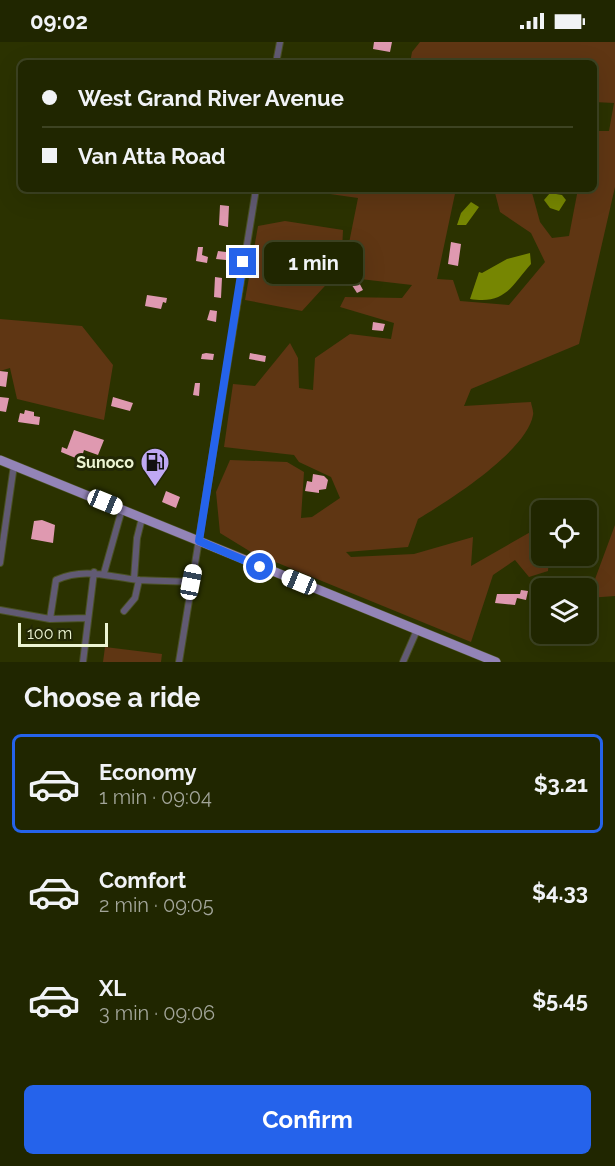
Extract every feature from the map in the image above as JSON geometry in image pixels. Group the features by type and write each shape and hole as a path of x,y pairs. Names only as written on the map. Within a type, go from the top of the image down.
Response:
{"main road":[{"path":"0,460 496,662"}],"street":[{"path":"277,60 280,42"},
{"path":"179,662 255,192"},
{"path":"0,563 14,465"},
{"path":"104,573 122,510"},
{"path":"124,611 135,598 137,538 142,518"},
{"path":"50,619 56,580 77,573 94,572 136,579 191,582"},
{"path":"83,662 94,572"},
{"path":"0,609 50,619 87,618"},
{"path":"404,662 417,630"}],"shaded area":[{"path":"420,42 615,42 615,187 579,344 471,389 464,406 531,402 533,415 528,429 517,444 466,488 418,519 408,547 346,552 351,557 414,554 473,537 471,566 531,532 531,566 548,566 548,571 529,577 515,560 493,575 471,642 251,552 220,533 216,492 230,460 287,462 304,472 301,518 312,517 340,498 331,477 299,462 294,455 224,447 233,384 255,386 290,343 298,358 299,388 313,390 315,358 350,334 391,339 394,323 340,307 345,297 402,298 412,285 334,276 302,311 245,300 258,226 285,221 343,230 342,251 347,253 358,198 316,192 455,192 437,279 453,280 460,301 509,305 545,262 531,233 500,212 495,192 532,192 540,222 552,238 569,236 577,192 597,192 597,131 609,131 614,103 597,102 597,60 411,60 412,52"},
{"path":"550,193 562,195 566,200 559,211 550,208 544,200"},
{"path":"471,202 479,207 466,225 457,225 461,213"},
{"path":"530,253 531,264 507,292 492,299 470,299 479,272 482,273 507,259"},
{"path":"0,319 82,326 113,365 104,420 17,399 10,368 0,371"},
{"path":"615,525 615,596 597,597 595,578"},
{"path":"105,647 162,654 161,662 103,662"}],"building":[{"path":"374,42 392,42 390,52 373,49"},
{"path":"220,205 229,206 228,227 219,225"},
{"path":"451,242 461,244 458,266 448,264"},
{"path":"198,247 203,247 202,255 208,257 207,263 196,261"},
{"path":"218,251 226,252 226,260 216,259"},
{"path":"355,275 363,290 357,293 348,279"},
{"path":"215,277 222,278 221,298 214,297"},
{"path":"147,295 167,298 166,303 163,302 161,309 145,306"},
{"path":"210,310 217,311 216,322 207,320"},
{"path":"373,322 385,324 383,331 372,330"},
{"path":"250,353 266,356 265,362 249,359"},
{"path":"202,354 214,354 213,360 201,359"},
{"path":"0,371 8,372 6,387 0,386"},
{"path":"195,383 200,383 199,396 193,395"},
{"path":"0,397 9,398 6,412 0,411"},
{"path":"113,397 133,403 130,411 111,406"},
{"path":"25,410 34,412 34,416 40,417 39,425 18,422 20,413 24,414"},
{"path":"74,430 104,440 98,455 84,450 81,460 61,452 62,447 67,449"},
{"path":"313,474 324,476 328,480 326,489 319,490 319,493 305,491 307,481 312,482"},
{"path":"166,491 180,497 176,508 162,502"},
{"path":"42,520 55,525 53,543 31,539 34,521"},
{"path":"521,590 528,591 526,600 517,598 515,605 495,603 497,594 520,594"}],"place":[{"name":"Sunoco","path":"155,488"}],"route":[{"path":"243,262 211,478 199,541 260,567"}]}
